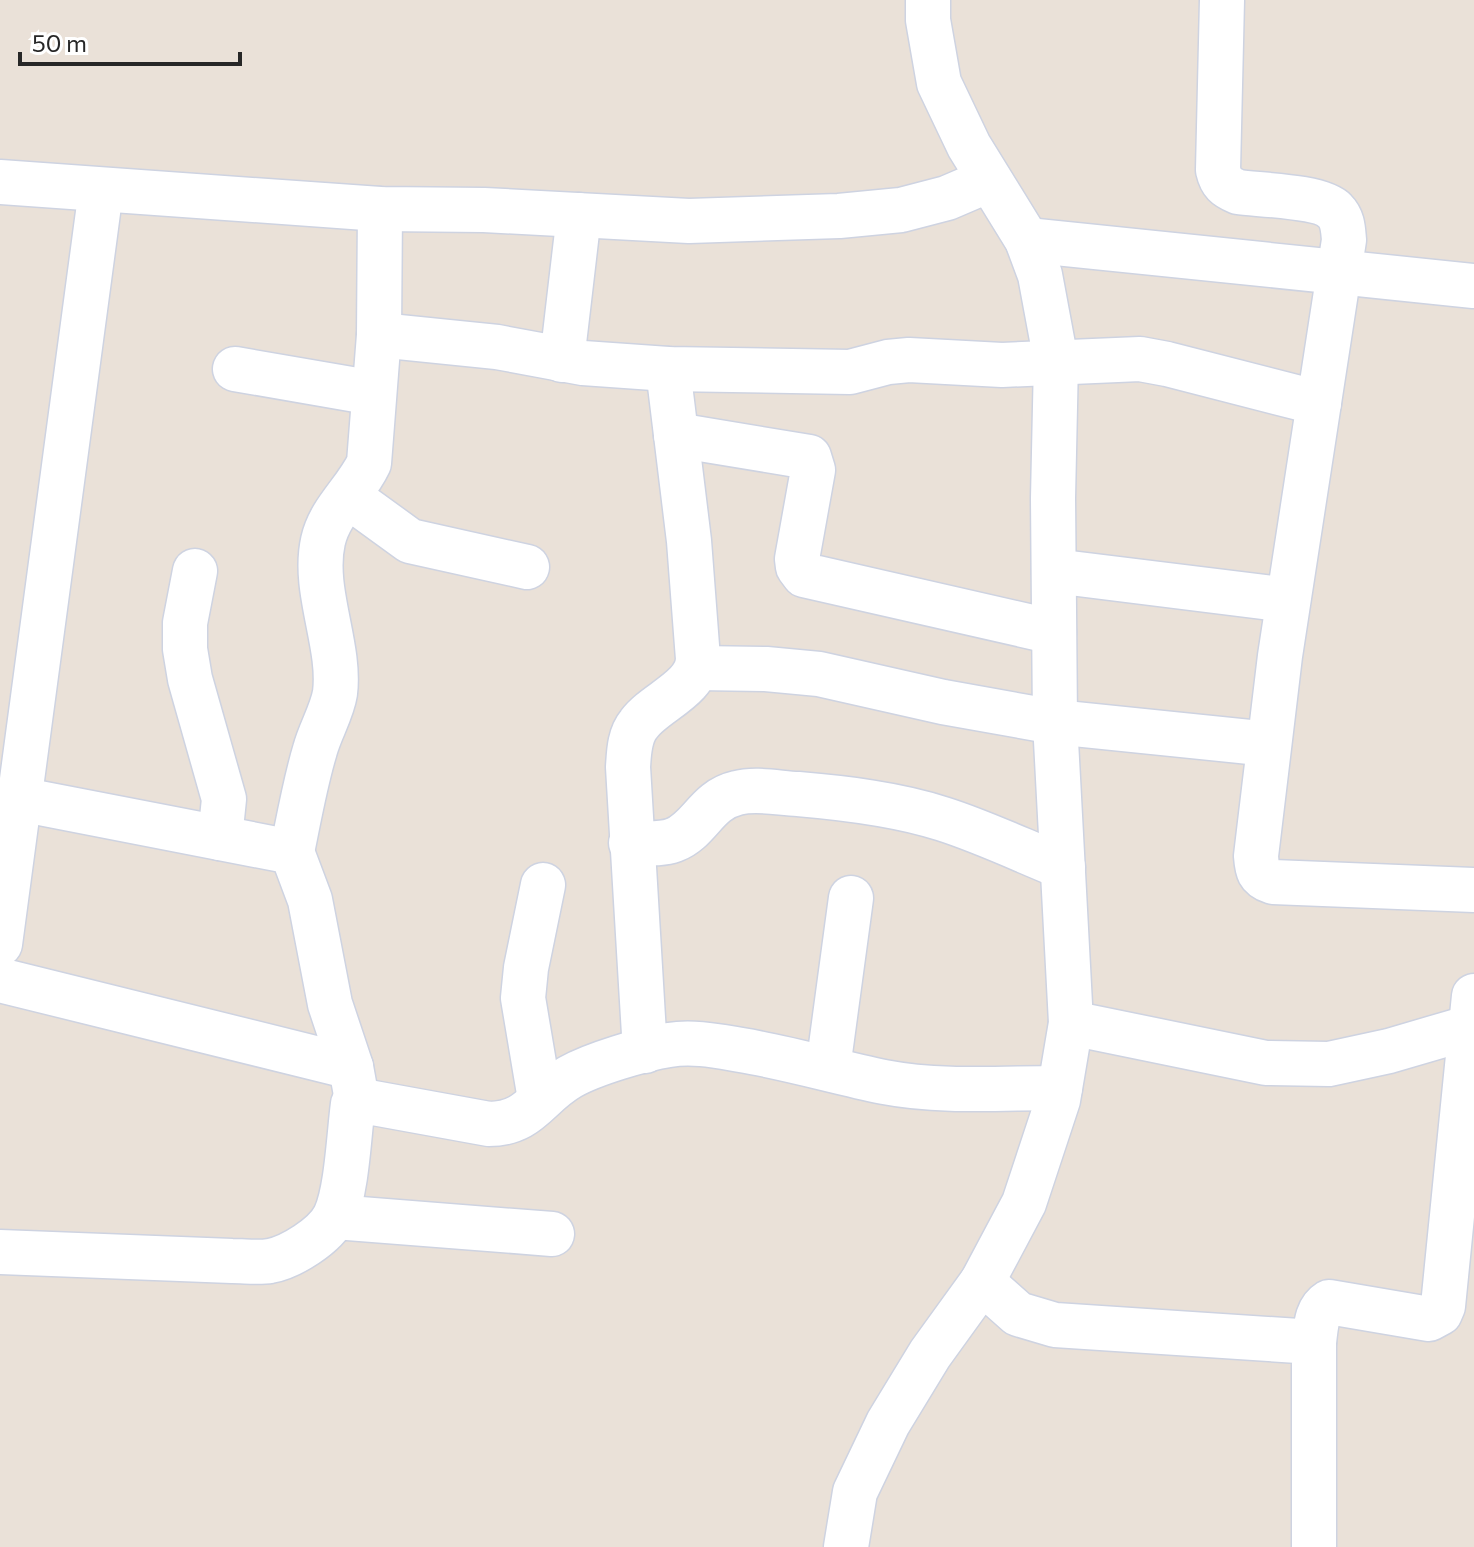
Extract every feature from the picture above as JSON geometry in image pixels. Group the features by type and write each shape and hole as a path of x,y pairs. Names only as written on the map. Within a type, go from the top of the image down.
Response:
{"street":[{"path":"846,1547 855,1492 888,1423 930,1354 982,1282 1024,1203 1060,1088 1071,1023 1055,722 1056,361 1040,275 1027,240 969,146 939,83 928,20 928,0"},
{"path":"1222,0 1220,179 1238,192 1321,203 1334,209 1342,221 1344,240 1288,600 1256,856 1257,869 1262,878 1273,882 1474,890"},
{"path":"0,182 380,209 689,221 839,216 901,210 947,198 989,180"},
{"path":"0,944 101,190"},
{"path":"0,1252 268,1261 291,1256 317,1237 335,1217 342,1189 354,1084 330,1004 310,900 292,852 309,769 335,694 335,666 321,569 323,541 334,512 360,482 369,463 379,335 380,209"},
{"path":"562,360 579,215"},
{"path":"1027,240 1474,286"},
{"path":"379,335 497,347 562,360 668,369 850,372 909,360 1002,365 1140,359 1319,403"},
{"path":"235,369 374,393"},
{"path":"645,1051 631,843 628,767 631,741 638,725 694,676 698,668 689,541 668,369"},
{"path":"676,435 809,457 813,470 797,559 804,575 1054,632"},
{"path":"348,496 410,541 527,567"},
{"path":"195,571 185,623 185,649 190,679 224,799 220,838"},
{"path":"1054,571 1288,600"},
{"path":"698,668 819,674 943,702 1055,722 1269,744"},
{"path":"631,843 654,844 675,839 690,829 721,798 739,792 757,791 827,797 941,818 1063,867"},
{"path":"19,799 292,852"},
{"path":"540,1099 523,998 543,885"},
{"path":"828,1068 851,898"},
{"path":"0,980 489,1124 519,1119 552,1088 574,1074 669,1045 703,1043 779,1056 885,1082 924,1087 1060,1088"},
{"path":"1071,1023 1266,1063 1329,1064 1389,1051 1472,1012"},
{"path":"1314,1547 1314,1342 1319,1314 1329,1302 1429,1319 1440,1313 1472,1012"},
{"path":"335,1217 552,1234"},
{"path":"982,1282 1018,1314 1055,1325 1314,1342"}]}
